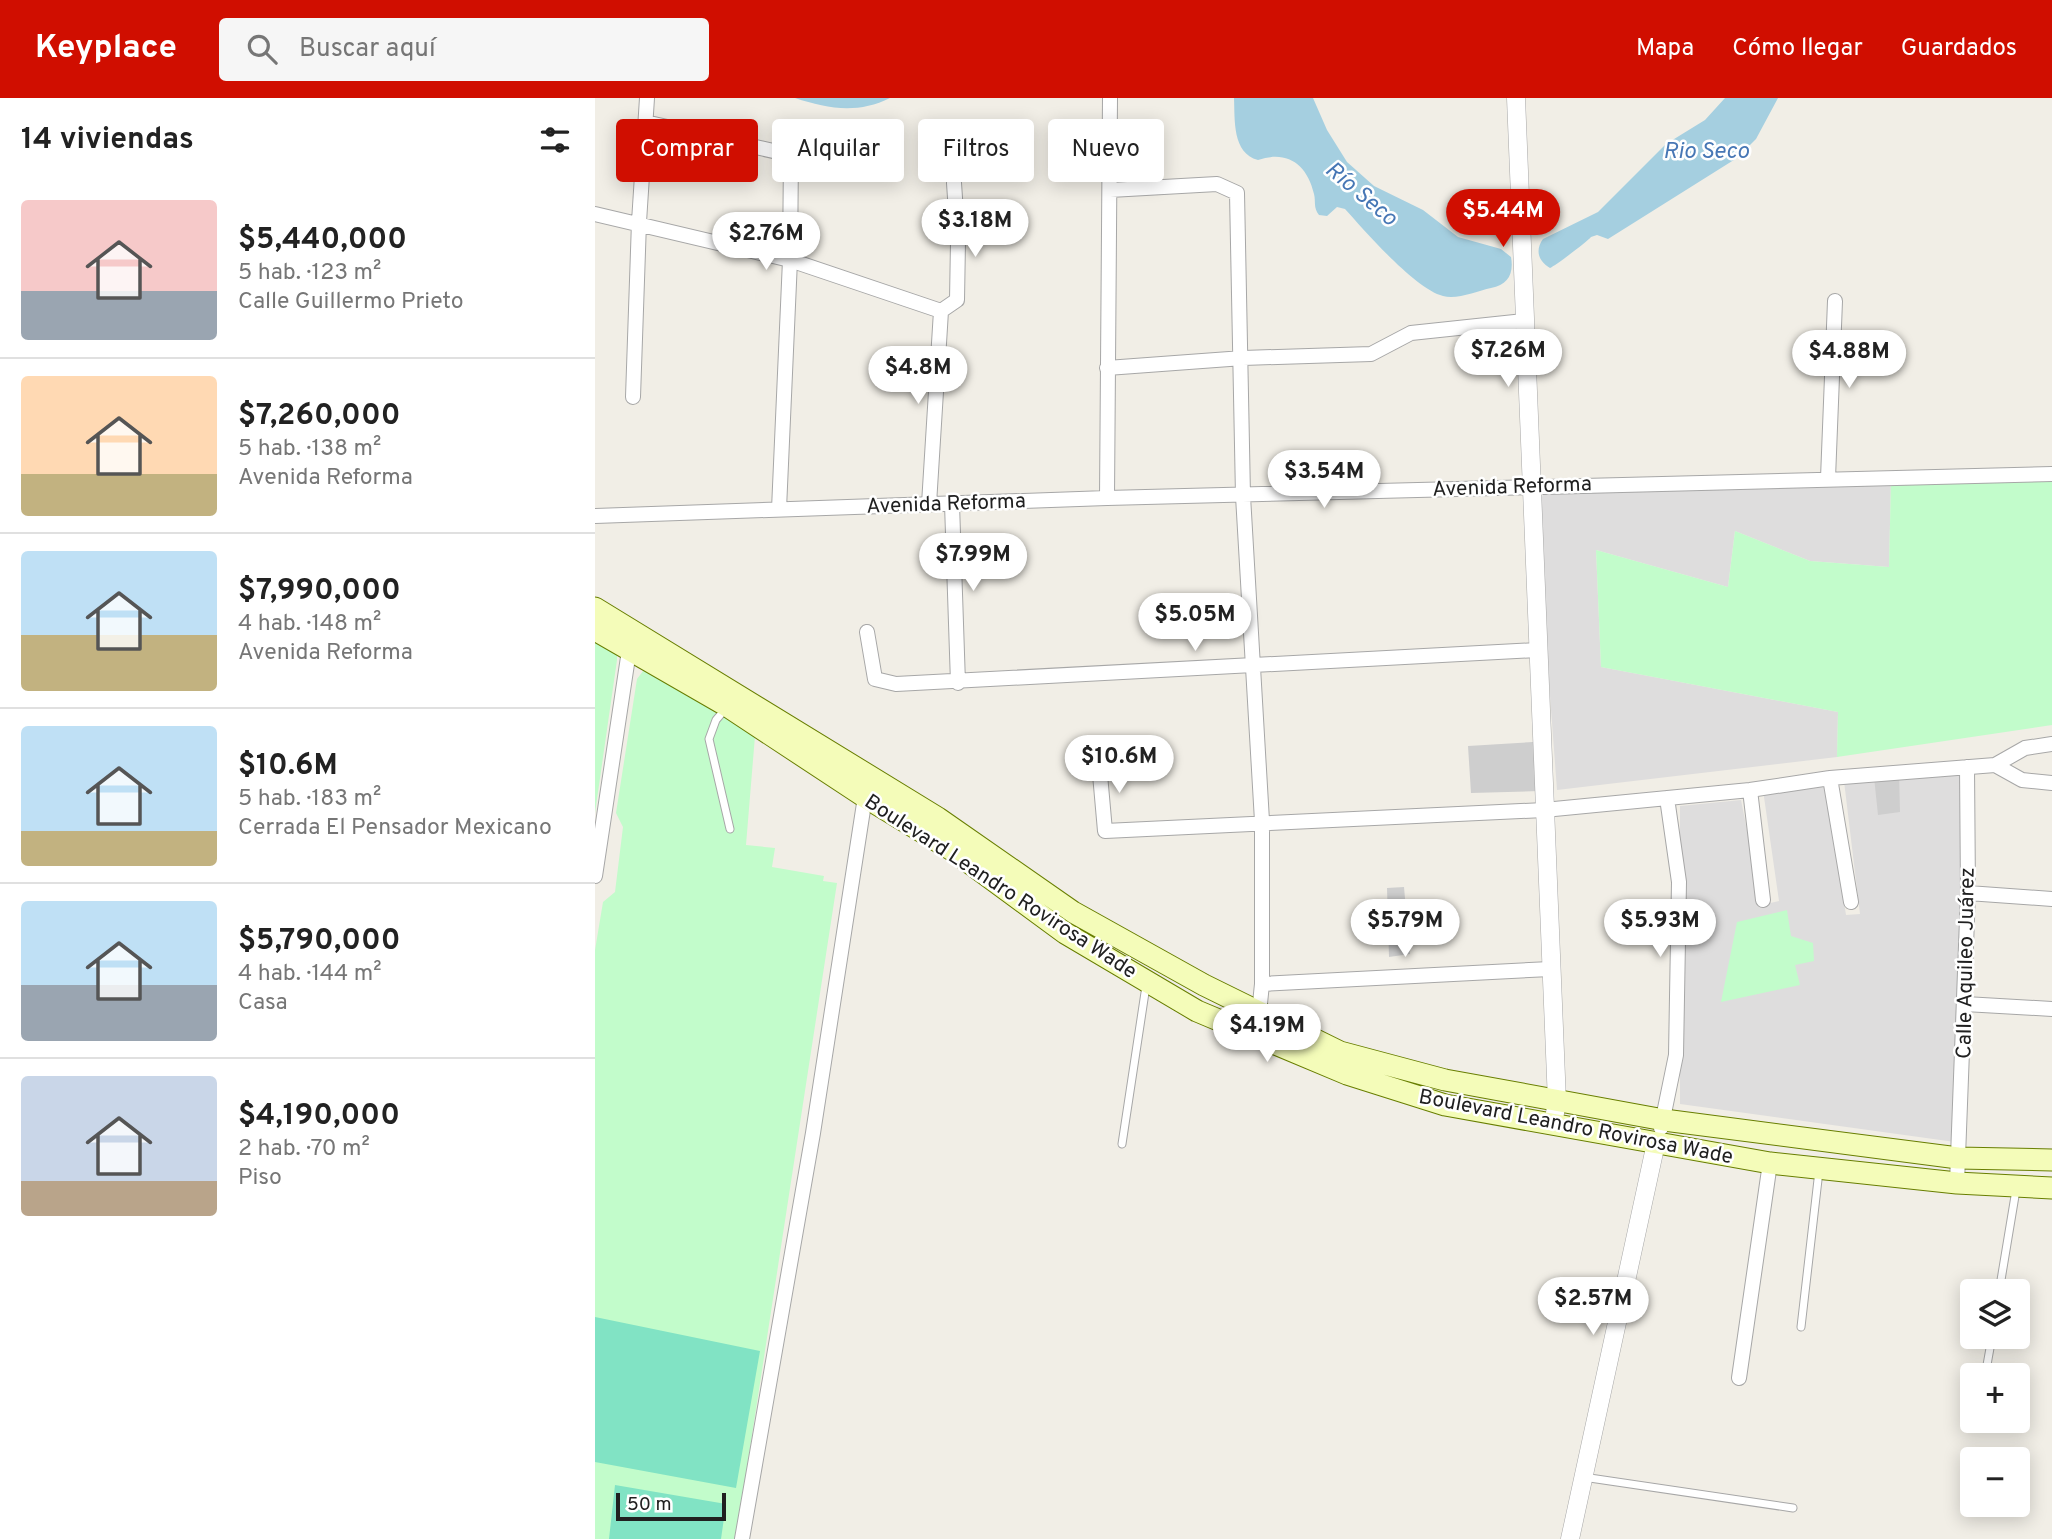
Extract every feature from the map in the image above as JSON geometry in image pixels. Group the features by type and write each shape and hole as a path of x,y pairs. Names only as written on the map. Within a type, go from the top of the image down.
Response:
{"main road":[{"name":"Boulevard Leandro Rovirosa Wade","path":"595,608 731,700 865,797 952,850 1065,933 1197,1011 1347,1074 1445,1105 1770,1163 1957,1183 2052,1188"},
{"name":"Boulevard Leandro Rovirosa Wade","path":"595,629 630,651 731,700 938,818 1073,912 1259,1013 1340,1052 1445,1080 1664,1120 1958,1158 2052,1160"},
{"path":"1065,933 1073,912"}],"street":[{"path":"645,119 647,98"},
{"path":"1107,498 1110,98"},
{"path":"1516,98 1557,1102 1553,1124"},
{"path":"758,148 791,155 790,260 779,509"},
{"path":"633,397 641,182"},
{"path":"941,311 957,300 958,242 954,183"},
{"path":"1110,190 1217,184 1237,193 1243,358 1243,496 1262,821 1262,984 1259,1013 1250,1035"},
{"path":"595,214 639,222 790,260 941,311"},
{"path":"1828,478 1835,301"},
{"path":"929,504 941,311"},
{"path":"1107,368 1243,358 1371,354 1411,333 1524,321"},
{"name":"Avenida Reforma","path":"595,516 1530,485 2052,474"},
{"path":"952,504 958,683"},
{"path":"595,876 630,651 629,629"},
{"path":"867,632 875,679 896,684 1253,668 1537,650"},
{"path":"1099,763 1105,831 1262,821 1544,810 1750,790 1831,778 1995,765 2025,748 2052,744"},
{"path":"1995,765 2022,780 2052,783"},
{"name":"Calle Aquileo Juárez","path":"1957,1183 1968,893 1967,767"},
{"path":"1831,778 1851,902"},
{"path":"1750,790 1763,900"},
{"path":"742,1539 813,1133 865,797"},
{"path":"1570,1539 1656,1143 1664,1120 1676,1055 1679,882 1667,798"},
{"path":"1968,893 2052,899"},
{"path":"1262,984 1550,969"},
{"path":"1965,1004 2052,1009"},
{"path":"1739,1378 1770,1163"}],"lane":[{"path":"730,829 709,739 716,720 731,700"},
{"path":"1122,1144 1147,981"},
{"path":"1801,1327 1820,1169"},
{"path":"2001,1279 2017,1186"},
{"path":"1582,1477 1793,1508"}],"shaded area":[{"path":"1891,480 1889,567 1810,561 1735,531 1728,587 1596,550 1601,667 1838,712 1837,757 1557,790 1536,508 1543,495 1550,492"},
{"path":"1533,742 1539,791 1471,793 1468,746"},
{"path":"1967,771 1955,1142 1680,1104 1680,806 1741,800 1762,905 1779,901 1763,790 1826,786 1846,915 1860,914 1844,781"},
{"path":"1899,773 1900,812 1878,815 1874,777"},
{"path":"1404,887 1410,954 1389,957 1387,888"}],"green space":[{"path":"2052,477 2052,725 1837,757 1838,712 1601,667 1596,550 1728,587 1735,531 1810,561 1889,567 1891,480"},
{"path":"595,624 617,650 617,660 595,813"},
{"path":"646,667 755,736 746,845 775,848 772,867 824,876 823,881 837,883 736,1539 595,1539 595,950 603,902 615,892 623,827 616,813 637,679"},
{"path":"1787,910 1791,936 1813,943 1814,961 1795,965 1800,985 1721,1002 1737,922"},
{"path":"595,1317 760,1351 736,1488 595,1462"},
{"path":"615,1485 726,1504 721,1539 609,1539"}],"water":[{"path":"795,98 890,98 866,106 843,108"},
{"name":"Río Seco","path":"1234,98 1313,98 1327,130 1347,162 1374,186 1423,210 1458,237 1501,249 1511,257 1512,269 1509,278 1497,287 1449,297 1419,283 1391,258 1345,209 1337,207 1327,216 1319,215 1311,184 1301,167 1287,158 1268,157 1258,160 1243,150 1235,125"},
{"name":"Rio Seco","path":"1725,98 1778,98 1756,139 1737,158 1608,239 1597,235 1591,237 1550,268 1543,262 1539,251 1543,239 1598,212 1666,144 1705,120"}]}
